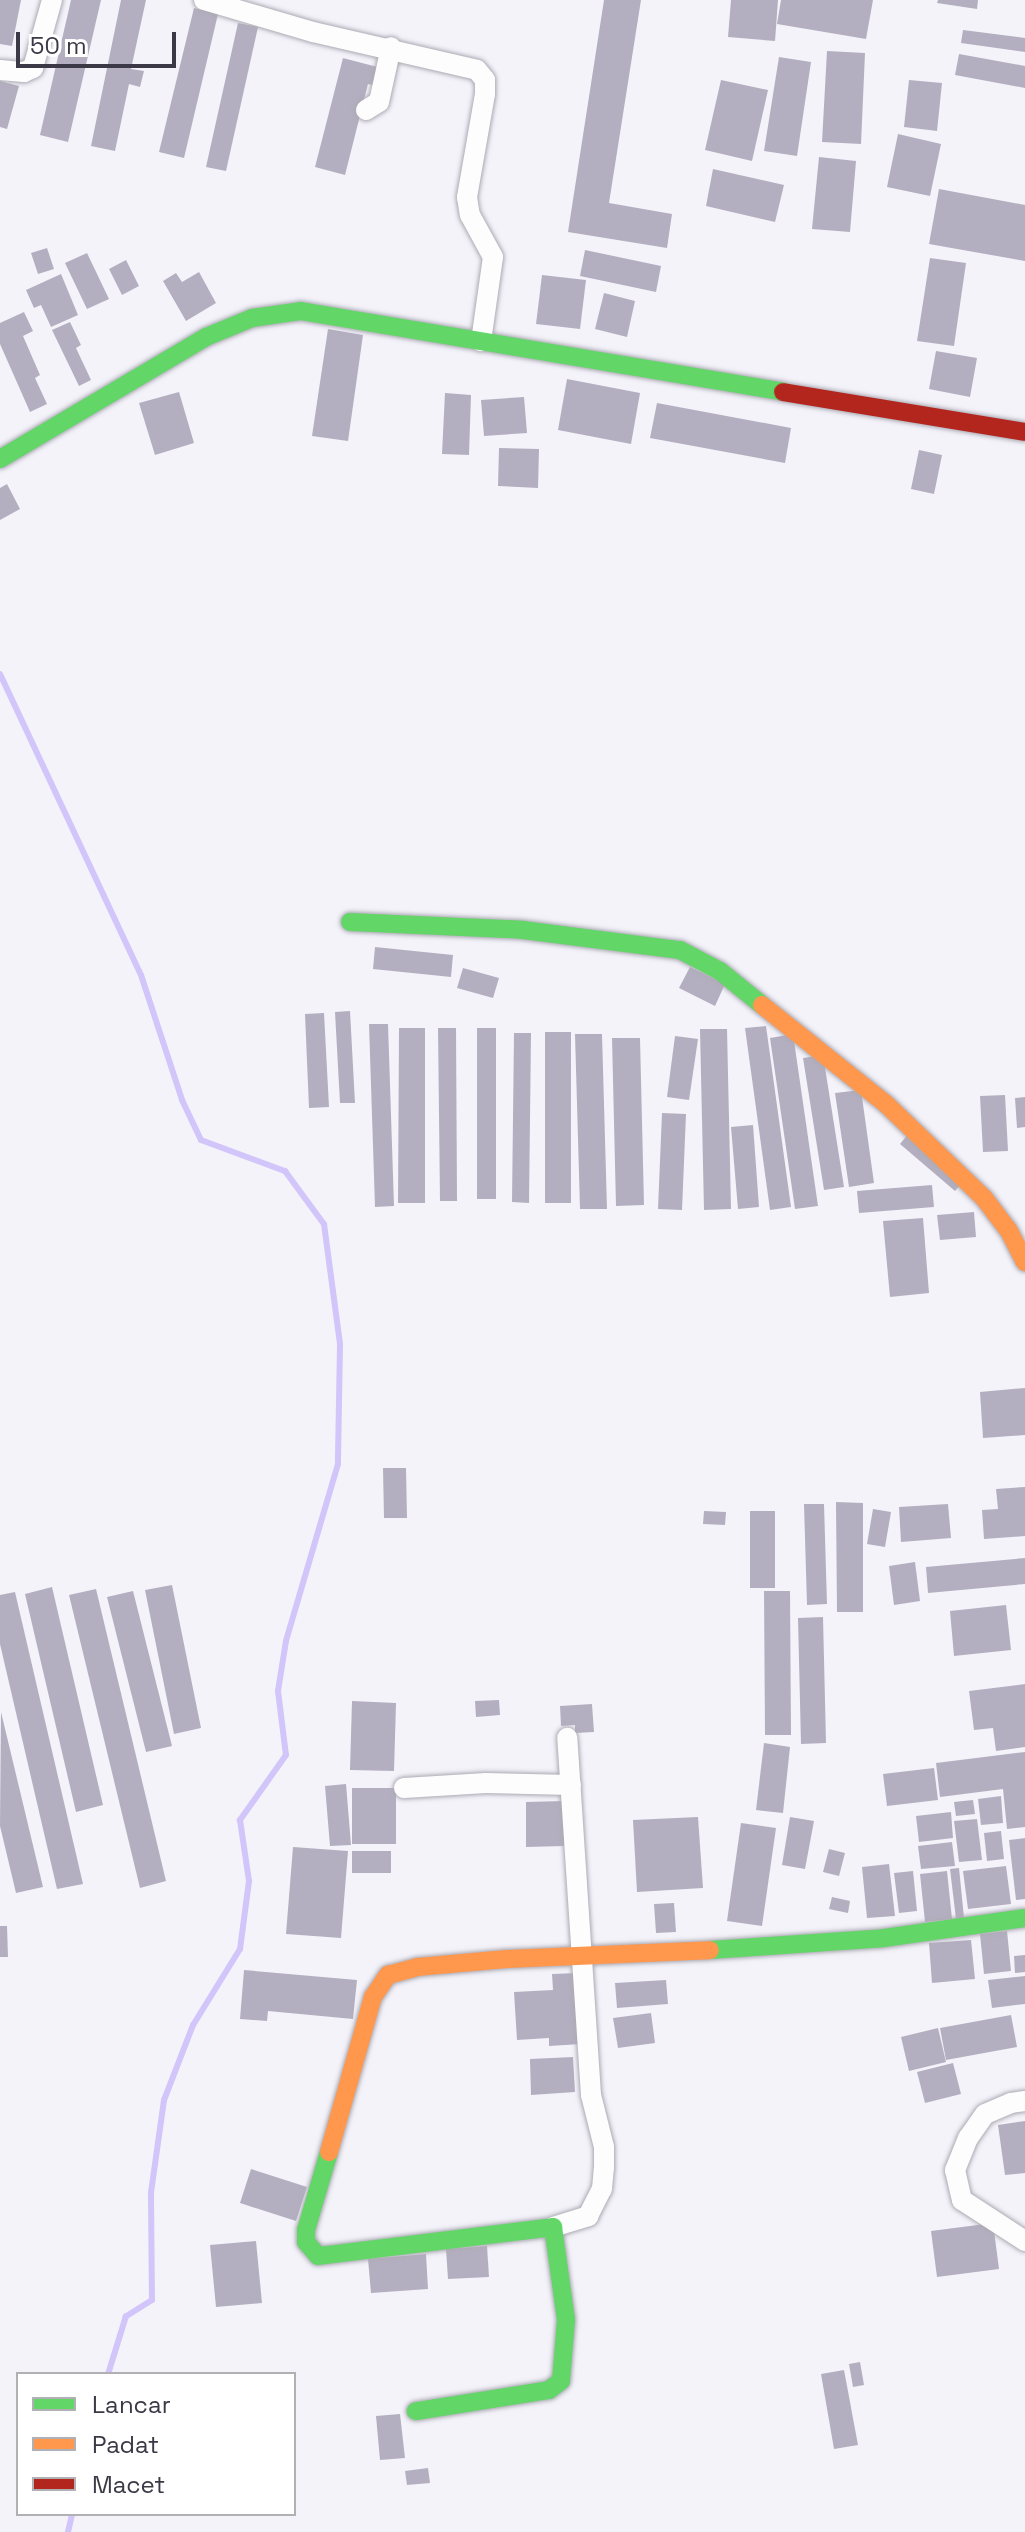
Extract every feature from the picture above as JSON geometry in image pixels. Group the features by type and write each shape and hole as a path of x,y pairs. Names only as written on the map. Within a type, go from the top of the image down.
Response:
{"street":[{"path":"0,70 24,72 33,68 52,0"},
{"path":"204,0 313,32 391,47 477,70 485,80 467,197 470,215 493,257 481,341"},
{"path":"366,110 379,102 391,47"},
{"path":"0,459 206,337 252,318 301,311 1025,432"},
{"path":"350,922 523,930 680,950 720,971 886,1104 984,1198 1009,1231 1025,1262"},
{"path":"567,1738 571,1785 581,1956 591,2095 604,2147 602,2189 588,2216 553,2227 318,2256 306,2242 334,2129 379,1985 400,1969 581,1956 884,1938 1025,1918"},
{"path":"404,1788 486,1783 571,1785"},
{"path":"1025,2101 1011,2103 985,2114 968,2138 955,2170 962,2200 1025,2241"},
{"path":"416,2411 549,2390 561,2381 565,2363 566,2320 553,2227"}],"building":[{"path":"0,0 21,0 12,46 0,44"},
{"path":"71,0 101,0 68,142 40,135"},
{"path":"121,0 146,0 131,69 144,71 140,87 129,84 115,151 91,146"},
{"path":"604,0 641,0 609,203 672,214 667,248 568,232"},
{"path":"731,0 778,0 775,41 728,37"},
{"path":"781,0 873,0 866,39 777,24"},
{"path":"938,0 978,0 977,9 937,3"},
{"path":"194,8 218,14 184,158 159,152"},
{"path":"238,23 258,27 226,171 206,167"},
{"path":"963,30 1025,38 1025,52 961,43"},
{"path":"827,51 865,53 861,144 822,142"},
{"path":"959,54 1025,66 1025,88 955,75"},
{"path":"779,57 811,62 797,156 764,151"},
{"path":"343,58 385,69 380,87 368,84 345,175 315,167"},
{"path":"721,80 768,90 752,161 705,150"},
{"path":"909,80 942,83 937,131 904,127"},
{"path":"0,81 19,86 7,129 0,127"},
{"path":"898,134 941,144 930,196 887,187"},
{"path":"819,157 856,161 850,232 812,229"},
{"path":"713,169 784,185 775,222 706,206"},
{"path":"939,189 1025,205 1025,261 929,244"},
{"path":"47,248 54,269 38,274 31,253"},
{"path":"585,250 661,266 656,292 580,276"},
{"path":"87,253 109,299 87,309 65,263"},
{"path":"930,258 966,263 954,346 917,341"},
{"path":"126,260 139,286 122,295 109,269"},
{"path":"199,272 216,303 186,321 163,281 176,273 182,282"},
{"path":"61,274 78,315 51,327 41,305 34,308 26,290"},
{"path":"542,275 586,280 580,329 536,324"},
{"path":"604,293 635,301 627,337 595,329"},
{"path":"24,312 33,331 23,336 40,375 35,378 47,404 30,412 0,344 0,323"},
{"path":"70,322 81,345 76,348 91,380 79,386 52,330"},
{"path":"328,329 363,335 348,441 312,436"},
{"path":"936,351 977,358 970,397 929,389"},
{"path":"567,379 640,393 631,444 558,430"},
{"path":"179,392 194,443 155,455 139,403"},
{"path":"445,393 471,395 469,455 442,454"},
{"path":"524,397 527,433 484,436 481,400"},
{"path":"657,403 791,428 785,463 650,438"},
{"path":"499,448 539,449 538,488 498,486"},
{"path":"919,450 942,455 934,494 911,489"},
{"path":"7,484 20,509 0,520 0,488"},
{"path":"375,947 453,955 451,977 373,969"},
{"path":"690,967 725,984 715,1006 679,988"},
{"path":"463,968 499,978 493,998 457,988"},
{"path":"350,1011 355,1103 340,1103 335,1012"},
{"path":"324,1013 329,1107 309,1108 305,1014"},
{"path":"369,1024 388,1024 394,1206 375,1207"},
{"path":"766,1026 791,1207 770,1210 745,1028"},
{"path":"399,1028 425,1028 425,1203 398,1203"},
{"path":"438,1028 456,1028 457,1201 440,1201"},
{"path":"477,1028 496,1028 496,1199 477,1199"},
{"path":"700,1029 727,1029 731,1209 704,1210"},
{"path":"545,1032 571,1032 571,1203 545,1203"},
{"path":"514,1033 531,1033 529,1203 512,1202"},
{"path":"575,1034 602,1034 607,1209 580,1209"},
{"path":"793,1034 818,1206 795,1209 770,1038"},
{"path":"675,1036 698,1039 689,1100 667,1097"},
{"path":"612,1038 640,1038 644,1205 616,1206"},
{"path":"823,1055 844,1187 824,1190 803,1058"},
{"path":"861,1090 874,1183 849,1187 835,1093"},
{"path":"1005,1095 1008,1151 983,1152 980,1096"},
{"path":"1025,1097 1025,1127 1017,1128 1015,1098"},
{"path":"662,1113 686,1114 682,1210 658,1209"},
{"path":"753,1125 759,1207 738,1209 731,1127"},
{"path":"909,1133 964,1180 955,1191 900,1144"},
{"path":"932,1185 934,1207 859,1213 857,1191"},
{"path":"974,1212 976,1237 940,1240 937,1215"},
{"path":"923,1218 929,1293 890,1297 883,1221"},
{"path":"1025,1388 1025,1435 983,1438 980,1392"},
{"path":"383,1468 406,1468 407,1518 384,1518"},
{"path":"1025,1487 1025,1536 984,1539 982,1510 998,1509 996,1489"},
{"path":"836,1502 863,1503 863,1612 837,1612"},
{"path":"804,1504 824,1504 827,1604 807,1605"},
{"path":"948,1504 951,1538 901,1542 899,1507"},
{"path":"873,1509 891,1512 885,1547 867,1544"},
{"path":"704,1511 726,1512 725,1525 703,1524"},
{"path":"750,1511 775,1511 775,1588 750,1588"},
{"path":"1025,1558 1025,1584 928,1593 926,1567"},
{"path":"915,1562 920,1601 894,1605 889,1566"},
{"path":"172,1585 201,1728 174,1734 145,1590"},
{"path":"52,1587 103,1805 76,1812 25,1594"},
{"path":"96,1589 166,1881 140,1888 69,1595"},
{"path":"133,1591 172,1746 146,1752 107,1597"},
{"path":"764,1591 790,1591 791,1735 765,1735"},
{"path":"15,1592 83,1884 57,1889 0,1644 0,1595"},
{"path":"1006,1605 1011,1650 954,1656 950,1611"},
{"path":"823,1617 826,1743 801,1744 798,1618"},
{"path":"1025,1684 1025,1747 996,1751 993,1728 974,1730 969,1691"},
{"path":"499,1700 500,1715 476,1717 475,1701"},
{"path":"352,1701 396,1703 394,1771 350,1770"},
{"path":"592,1704 594,1732 575,1733 575,1725 561,1726 560,1706"},
{"path":"1,1712 43,1887 16,1893 0,1826"},
{"path":"764,1743 790,1747 783,1813 756,1810"},
{"path":"1025,1752 1025,1827 1007,1829 1003,1789 940,1797 936,1763"},
{"path":"934,1768 938,1800 887,1806 883,1774"},
{"path":"346,1784 351,1845 330,1846 325,1786"},
{"path":"352,1788 396,1788 396,1844 352,1844"},
{"path":"1001,1796 1003,1823 981,1825 978,1799"},
{"path":"973,1800 975,1814 956,1816 954,1802"},
{"path":"564,1801 564,1846 526,1847 526,1802"},
{"path":"951,1812 953,1838 919,1842 916,1816"},
{"path":"698,1817 703,1888 637,1892 633,1820"},
{"path":"790,1817 814,1821 805,1869 782,1865"},
{"path":"977,1819 982,1860 959,1862 954,1821"},
{"path":"741,1823 776,1828 762,1926 727,1921"},
{"path":"1001,1831 1004,1859 987,1861 984,1833"},
{"path":"1025,1838 1025,1899 1016,1900 1009,1840"},
{"path":"952,1842 955,1866 921,1869 918,1846"},
{"path":"293,1847 348,1851 341,1938 286,1934"},
{"path":"829,1849 845,1853 839,1876 823,1872"},
{"path":"352,1851 391,1851 391,1873 352,1873"},
{"path":"889,1864 895,1916 867,1918 862,1867"},
{"path":"1006,1866 1011,1904 968,1909 963,1871"},
{"path":"959,1868 964,1918 956,1919 950,1869"},
{"path":"913,1871 917,1911 899,1913 894,1873"},
{"path":"947,1871 952,1919 925,1922 920,1874"},
{"path":"832,1897 850,1901 848,1913 829,1909"},
{"path":"674,1903 676,1932 656,1933 654,1904"},
{"path":"0,1926 7,1926 8,1957 0,1957"},
{"path":"1007,1931 1011,1971 984,1974 980,1934"},
{"path":"971,1940 975,1979 932,1983 929,1943"},
{"path":"1025,1955 1025,1972 1015,1973 1014,1956"},
{"path":"244,1970 357,1980 353,2019 268,2011 267,2021 240,2019"},
{"path":"577,1973 581,2044 549,2046 549,2038 517,2040 514,1992 553,1990 552,1974"},
{"path":"1025,1976 1025,2004 992,2008 988,1980"},
{"path":"666,1980 668,2004 617,2008 615,1983"},
{"path":"651,2013 655,2043 618,2048 613,2018"},
{"path":"1011,2015 1017,2047 946,2060 940,2028"},
{"path":"938,2028 946,2062 909,2071 901,2037"},
{"path":"573,2057 575,2092 531,2095 530,2059"},
{"path":"953,2063 961,2094 925,2103 917,2072"},
{"path":"1025,2121 1025,2173 1005,2175 998,2125"},
{"path":"251,2169 307,2187 296,2221 240,2203"},
{"path":"993,2223 999,2269 937,2277 931,2231"},
{"path":"256,2241 262,2303 216,2307 210,2245"},
{"path":"487,2246 489,2277 448,2279 446,2249"},
{"path":"426,2254 428,2289 371,2293 368,2259"},
{"path":"860,2362 864,2385 853,2387 849,2364"},
{"path":"844,2370 858,2445 834,2449 821,2374"},
{"path":"400,2414 405,2458 380,2460 376,2416"},
{"path":"428,2468 430,2483 407,2485 405,2471"}],"waterway":[{"path":"0,674 141,975 182,1100 201,1140 285,1171 324,1224 340,1344 338,1464 286,1641 278,1691 286,1755 240,1820 249,1881 240,1949 193,2025 164,2100 151,2193 152,2300 126,2316 109,2372"},
{"path":"68,2532 72,2516"}],"traffic: fast":[{"path":"0,459 206,337 252,318 301,311 783,392"},
{"path":"350,922 523,930 680,950 720,971 762,1005"},
{"path":"710,1950 884,1938 1025,1918"},
{"path":"329,2152 306,2230 306,2242 318,2256 553,2227 566,2320 561,2381 549,2390 416,2411"}],"traffic: slow":[{"path":"762,1005 886,1104 984,1198 1009,1231 1025,1262"},
{"path":"329,2152 373,1997 388,1975 417,1967 507,1959 710,1950"}],"traffic: jam":[{"path":"783,392 1025,432"}]}
